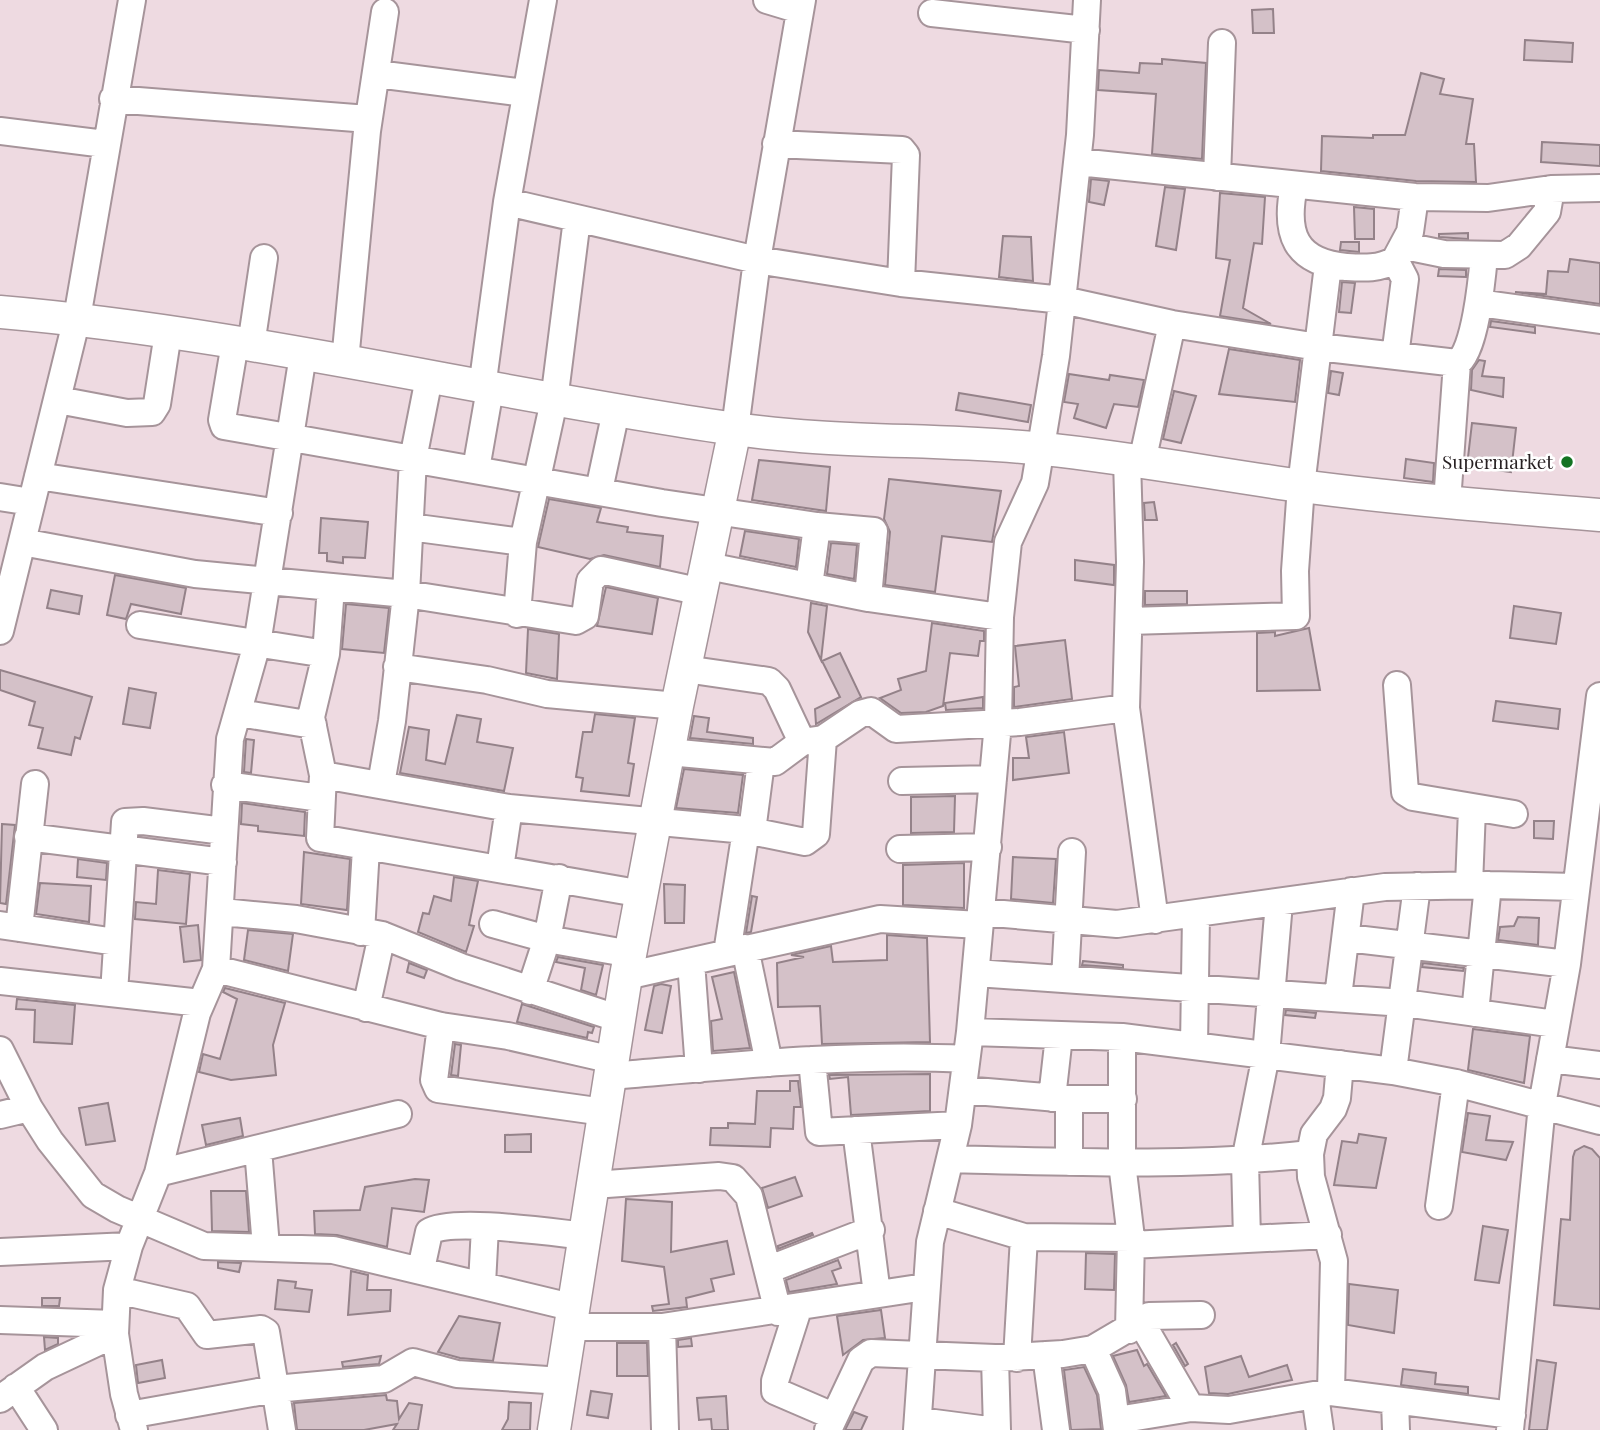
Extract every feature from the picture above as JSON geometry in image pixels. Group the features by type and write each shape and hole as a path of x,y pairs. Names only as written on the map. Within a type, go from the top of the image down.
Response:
{"street":[{"path":"0,631 13,553 32,502 77,318 132,0"},
{"path":"476,468 507,202 543,0"},
{"path":"554,1430 574,1318 628,965 677,706 735,429 757,260 801,5 767,0"},
{"path":"988,1430 918,1426 924,1355 925,1287 937,1211 958,1125 970,1032 998,723 1000,617 1009,535 1035,483 1063,300 1078,162 1087,0"},
{"path":"345,361 368,119 385,12"},
{"path":"932,13 1086,30"},
{"path":"1217,177 1222,43"},
{"path":"377,74 525,93"},
{"path":"113,99 368,119"},
{"path":"0,131 105,144"},
{"path":"776,144 902,150 906,155 906,210 901,283"},
{"path":"1078,162 1415,197 1488,198 1551,189 1600,188"},
{"path":"1294,186 1290,211 1293,235 1308,258 1328,265 1366,268 1400,253 1505,255 1519,246 1550,206 1551,189"},
{"path":"1395,356 1405,279 1400,253 1415,197"},
{"path":"507,202 757,260 901,283 1063,300 1171,324 1318,347 1457,363"},
{"path":"517,614 523,542 554,401 578,219"},
{"path":"1447,502 1457,363 1464,355 1479,303 1484,256"},
{"path":"264,258 222,424 291,439 476,468 718,511 817,526 874,531 868,598"},
{"path":"1129,621 1296,616 1295,571 1301,486 1328,265"},
{"path":"1479,303 1503,309 1600,320"},
{"path":"0,312 77,318 243,344 554,401 735,429 807,437 1042,449 1301,486 1447,502 1600,514"},
{"path":"1155,920 1126,708 1135,461 1171,324"},
{"path":"58,400 127,413 152,412 157,404 168,333"},
{"path":"303,355 269,582 257,644 230,739 222,912 216,969 201,1003 158,1173 129,1246 117,1290 115,1329 132,1422 275,1389 384,1379 413,1362 457,1374 562,1381"},
{"path":"381,784 392,721 406,594 414,459 429,378"},
{"path":"599,490 616,411"},
{"path":"38,476 279,513"},
{"path":"0,497 32,502"},
{"path":"808,586 817,526"},
{"path":"410,527 523,542"},
{"path":"13,553 121,562 269,582 406,594 517,614 582,619 586,612 590,581 601,570 808,586 868,598 1000,617"},
{"path":"331,587 326,654 312,708 322,786 320,838 643,894"},
{"path":"140,625 326,654"},
{"path":"397,667 488,680 547,694 677,706"},
{"path":"226,785 381,784 509,808 749,830 800,842 814,838 812,740 777,689 769,681 685,669"},
{"path":"1397,685 1405,792 1413,797 1472,809 1514,814"},
{"path":"1093,1349 1108,1379 1117,1425 1323,1394 1395,1401 1511,1423 1542,1105 1567,964 1576,887 1590,857 1600,696"},
{"path":"669,752 761,762 780,761 812,740 860,714 871,711 896,729 998,723 1126,708"},
{"path":"239,713 313,725"},
{"path":"761,762 749,830 736,951 769,1063"},
{"path":"902,781 993,779"},
{"path":"34,784 29,837 10,926 116,942"},
{"path":"500,868 509,808"},
{"path":"1472,809 1482,953 1475,1013"},
{"path":"114,993 123,825 133,820 224,831"},
{"path":"29,837 223,862"},
{"path":"366,848 372,933 366,1008"},
{"path":"900,849 988,848"},
{"path":"1065,979 1066,921 1072,852"},
{"path":"530,991 547,939 559,878"},
{"path":"492,924 628,965 691,962 880,919 980,918 1117,924 1196,915 1351,891 1417,886 1576,887"},
{"path":"1393,1072 1417,886"},
{"path":"1338,997 1351,891"},
{"path":"1247,1239 1245,1161 1266,1055 1279,903"},
{"path":"222,912 296,919 372,933 530,991 620,1019"},
{"path":"1194,1046 1197,990 1196,915"},
{"path":"1347,938 1410,943 1567,964"},
{"path":"691,962 699,1069"},
{"path":"216,969 441,1026 508,1036 611,1068 699,1069 902,1056 966,1059"},
{"path":"976,973 1197,990 1338,997 1404,1003 1555,1024"},
{"path":"0,981 201,1003"},
{"path":"441,1026 433,1080 438,1089 604,1112"},
{"path":"970,1032 1122,1037 1340,1064 1456,1083 1600,1121"},
{"path":"1059,1035 1061,1098 1069,1162"},
{"path":"1122,1037 1122,1163 1131,1242 1135,1326 1176,1416"},
{"path":"0,1050 29,1108 50,1141 93,1195 117,1209 204,1246 333,1250 482,1284 574,1318 662,1327 788,1310 925,1287"},
{"path":"1550,1059 1600,1065"},
{"path":"811,1060 819,1132 958,1125"},
{"path":"1320,1430 1335,1270 1311,1177 1310,1154 1314,1134 1333,1109 1337,1098 1340,1064"},
{"path":"1439,1206 1456,1083"},
{"path":"963,1090 1061,1098 1123,1099"},
{"path":"0,1115 29,1108"},
{"path":"158,1173 398,1114"},
{"path":"856,1130 877,1294"},
{"path":"258,1149 266,1247"},
{"path":"950,1159 1122,1163 1245,1161 1310,1154"},
{"path":"593,1185 719,1176 733,1178 749,1196 770,1269 788,1310 775,1391 831,1423 866,1355 877,1352 1006,1358 1046,1355 1093,1349 1149,1316 1201,1314"},
{"path":"937,1211 1024,1237 1131,1242 1328,1235"},
{"path":"421,1269 429,1232 433,1229 485,1227 586,1236"},
{"path":"482,1284 485,1227"},
{"path":"770,1269 870,1230"},
{"path":"997,1430 1024,1237"},
{"path":"0,1252 129,1246"},
{"path":"117,1290 187,1306 207,1335 261,1329 266,1332 282,1430"},
{"path":"0,1321 115,1329"},
{"path":"40,1322 46,1367"},
{"path":"662,1327 665,1430"},
{"path":"44,1430 8,1393 46,1367 115,1329"},
{"path":"1046,1355 1056,1430"},
{"path":"1395,1401 1396,1430"}],"building":[{"path":"1273,9 1274,33 1253,33 1252,10"},
{"path":"1525,40 1573,43 1572,62 1524,60"},
{"path":"1162,59 1206,63 1202,159 1152,154 1156,94 1098,90 1099,70 1139,73 1140,63 1162,64"},
{"path":"1421,73 1444,79 1440,94 1473,99 1466,144 1474,144 1476,182 1416,181 1321,171 1322,136 1373,138 1373,135 1405,135"},
{"path":"1542,142 1600,145 1600,166 1541,162"},
{"path":"1091,179 1109,181 1104,205 1089,202"},
{"path":"1165,187 1185,189 1176,250 1156,246"},
{"path":"1220,193 1265,197 1262,244 1254,243 1243,308 1271,324 1220,316 1230,260 1216,258"},
{"path":"1354,207 1374,209 1374,239 1355,239"},
{"path":"1468,233 1468,239 1439,237 1439,234"},
{"path":"1003,236 1031,237 1033,281 999,277"},
{"path":"1341,242 1359,242 1359,252 1340,250"},
{"path":"1570,259 1600,263 1600,304 1515,292 1546,294 1548,271 1568,272"},
{"path":"1439,269 1466,270 1466,277 1438,276"},
{"path":"1342,282 1355,283 1351,313 1339,312"},
{"path":"1491,321 1535,327 1535,333 1490,327"},
{"path":"1229,349 1300,360 1295,402 1219,394"},
{"path":"1479,360 1485,361 1482,376 1504,378 1503,397 1471,390 1472,370"},
{"path":"1331,371 1343,373 1339,395 1328,393"},
{"path":"1069,374 1109,380 1110,375 1144,380 1138,407 1114,404 1106,428 1074,418 1078,404 1064,402"},
{"path":"1174,391 1196,396 1181,443 1163,439"},
{"path":"959,393 1031,405 1028,422 956,410"},
{"path":"1472,423 1516,428 1511,472 1467,466"},
{"path":"1406,459 1434,463 1433,482 1404,478"},
{"path":"759,460 830,467 826,511 752,500"},
{"path":"889,479 1001,491 992,542 942,536 935,592 885,585 890,532 884,519"},
{"path":"549,499 601,508 597,522 628,527 627,532 663,536 660,567 604,555 590,559 538,547"},
{"path":"1154,502 1157,520 1145,520 1144,503"},
{"path":"321,518 368,522 365,558 343,557 343,563 327,561 327,553 319,553"},
{"path":"745,531 799,539 796,567 740,556"},
{"path":"831,543 857,545 854,579 827,574"},
{"path":"1075,560 1114,565 1114,585 1075,580"},
{"path":"115,575 186,588 181,614 131,604 126,619 107,615"},
{"path":"606,587 658,598 652,634 597,626"},
{"path":"51,590 82,596 79,614 47,608"},
{"path":"1145,591 1187,591 1187,604 1145,605"},
{"path":"811,603 827,606 821,660 808,632"},
{"path":"346,604 389,608 384,653 342,649"},
{"path":"1514,606 1561,613 1556,644 1510,638"},
{"path":"932,623 984,631 984,641 980,641 978,656 950,653 943,706 926,712 901,713 880,698 901,690 898,679 926,671"},
{"path":"1309,628 1320,690 1257,691 1257,633 1275,632 1275,636"},
{"path":"528,629 559,634 557,679 526,673"},
{"path":"1065,640 1072,699 1014,707 1014,687 1019,686 1015,646"},
{"path":"840,653 861,697 816,724 815,709 840,697 822,661"},
{"path":"0,670 92,697 80,739 75,737 71,755 38,748 43,728 29,725 35,702 0,690"},
{"path":"129,688 156,693 150,728 123,724"},
{"path":"983,697 983,708 946,710 945,703"},
{"path":"1496,701 1560,709 1558,729 1493,721"},
{"path":"595,714 635,718 628,763 634,764 629,796 581,791 583,778 576,777 583,732 592,732"},
{"path":"457,715 481,719 477,742 513,748 504,791 400,773 409,727 429,730 426,760 445,764"},
{"path":"694,716 709,718 707,732 753,738 753,744 690,738"},
{"path":"1064,732 1069,773 1013,780 1013,758 1029,758 1026,737"},
{"path":"246,739 254,740 251,773 244,772"},
{"path":"684,769 743,775 738,813 676,808"},
{"path":"955,796 954,832 911,833 911,797"},
{"path":"242,803 305,812 304,836 258,831 258,826 241,824"},
{"path":"1534,821 1554,821 1553,839 1534,838"},
{"path":"2,824 15,825 6,904 0,903"},
{"path":"304,852 350,859 347,910 301,904"},
{"path":"1013,857 1056,859 1053,903 1011,899"},
{"path":"78,859 107,863 106,880 77,877"},
{"path":"964,863 964,908 903,905 903,865"},
{"path":"158,870 190,874 186,924 135,919 136,902 156,904"},
{"path":"454,877 478,881 469,925 474,926 466,952 418,932 423,913 429,914 434,896 451,901"},
{"path":"40,883 91,886 89,922 36,914"},
{"path":"664,884 685,885 684,923 665,923"},
{"path":"752,896 757,897 751,932 746,933"},
{"path":"1518,917 1539,918 1538,945 1498,940 1500,927 1514,926"},
{"path":"198,925 201,960 184,962 180,927"},
{"path":"248,930 293,934 288,971 244,960"},
{"path":"887,935 927,938 930,1042 822,1044 820,1006 778,1007 777,963 804,957 791,955 831,946 833,962 887,960"},
{"path":"558,957 603,965 596,995 581,990 585,968 556,962"},
{"path":"1083,961 1123,965 1123,968 1082,965"},
{"path":"409,963 427,970 424,978 407,972"},
{"path":"1423,963 1464,968 1463,971 1422,967"},
{"path":"734,972 750,1048 713,1051 711,1021 722,1019 712,977"},
{"path":"654,986 671,986 662,1033 645,1030"},
{"path":"225,988 285,1003 273,1045 276,1075 231,1080 199,1072 203,1054 220,1059 237,999 223,992"},
{"path":"17,999 75,1005 72,1044 34,1042 35,1010 16,1009"},
{"path":"522,1004 594,1027 592,1033 588,1032 587,1038 517,1022"},
{"path":"1286,1010 1316,1013 1315,1018 1285,1015"},
{"path":"1473,1029 1530,1036 1524,1083 1468,1070"},
{"path":"455,1044 461,1045 458,1076 451,1075"},
{"path":"930,1074 930,1111 851,1115 848,1077 830,1079 829,1075"},
{"path":"790,1081 798,1081 801,1107 794,1107 793,1129 771,1128 770,1147 710,1145 711,1128 728,1128 728,1123 755,1124 757,1091 790,1091"},
{"path":"108,1103 115,1141 86,1145 79,1108"},
{"path":"1468,1113 1490,1116 1486,1140 1513,1142 1506,1160 1462,1152"},
{"path":"240,1118 243,1136 206,1145 202,1125"},
{"path":"531,1134 531,1152 505,1152 505,1135"},
{"path":"1359,1134 1386,1138 1376,1188 1334,1185 1342,1141 1357,1143"},
{"path":"1584,1146 1592,1149 1600,1158 1600,1309 1554,1305 1561,1219 1570,1220 1573,1157 1575,1151"},
{"path":"795,1177 802,1196 768,1208 762,1188"},
{"path":"415,1179 429,1180 424,1212 392,1208 387,1247 337,1235 315,1234 314,1211 360,1210 365,1187"},
{"path":"211,1191 246,1191 249,1232 212,1231"},
{"path":"626,1199 672,1202 671,1252 727,1241 734,1274 711,1279 714,1291 686,1298 687,1307 653,1311 652,1306 669,1304 664,1267 622,1261"},
{"path":"1483,1226 1508,1230 1499,1283 1475,1280"},
{"path":"812,1233 813,1235 778,1249 778,1246"},
{"path":"1086,1253 1115,1254 1114,1290 1085,1289"},
{"path":"838,1260 841,1268 832,1271 837,1284 789,1292 786,1280"},
{"path":"218,1262 241,1263 239,1272 218,1268"},
{"path":"351,1271 368,1275 367,1290 391,1290 390,1311 348,1315"},
{"path":"278,1280 296,1282 295,1288 312,1290 309,1312 275,1309"},
{"path":"1349,1284 1398,1290 1394,1333 1348,1325"},
{"path":"42,1298 60,1298 59,1306 42,1306"},
{"path":"881,1310 885,1338 863,1340 843,1355 837,1316"},
{"path":"459,1316 500,1323 493,1361 460,1358 438,1352"},
{"path":"44,1337 58,1338 58,1344 45,1350"},
{"path":"691,1338 692,1346 678,1347 678,1340"},
{"path":"617,1343 647,1343 648,1376 617,1376"},
{"path":"1176,1343 1188,1364 1185,1366 1173,1345"},
{"path":"1137,1350 1144,1366 1147,1364 1166,1396 1129,1402 1126,1385 1113,1356"},
{"path":"381,1356 379,1364 343,1367 342,1362"},
{"path":"1241,1356 1249,1377 1287,1365 1292,1380 1228,1394 1209,1393 1205,1367"},
{"path":"162,1360 165,1378 138,1383 136,1365"},
{"path":"1537,1360 1556,1363 1547,1430 1529,1430"},
{"path":"1084,1367 1097,1395 1101,1429 1071,1430 1064,1370"},
{"path":"1403,1369 1436,1373 1435,1384 1468,1387 1468,1394 1401,1385"},
{"path":"591,1391 612,1394 608,1418 587,1415"},
{"path":"386,1395 387,1400 397,1401 399,1419 409,1403 422,1405 418,1430 393,1430 397,1424 364,1430 297,1430 294,1403"},
{"path":"726,1396 728,1430 712,1430 711,1419 699,1420 697,1398"},
{"path":"509,1402 531,1403 530,1430 502,1430 508,1419"},
{"path":"854,1412 867,1417 861,1430 845,1430"}],"place":[{"name":"Supermarket","path":"1567,462"}]}
